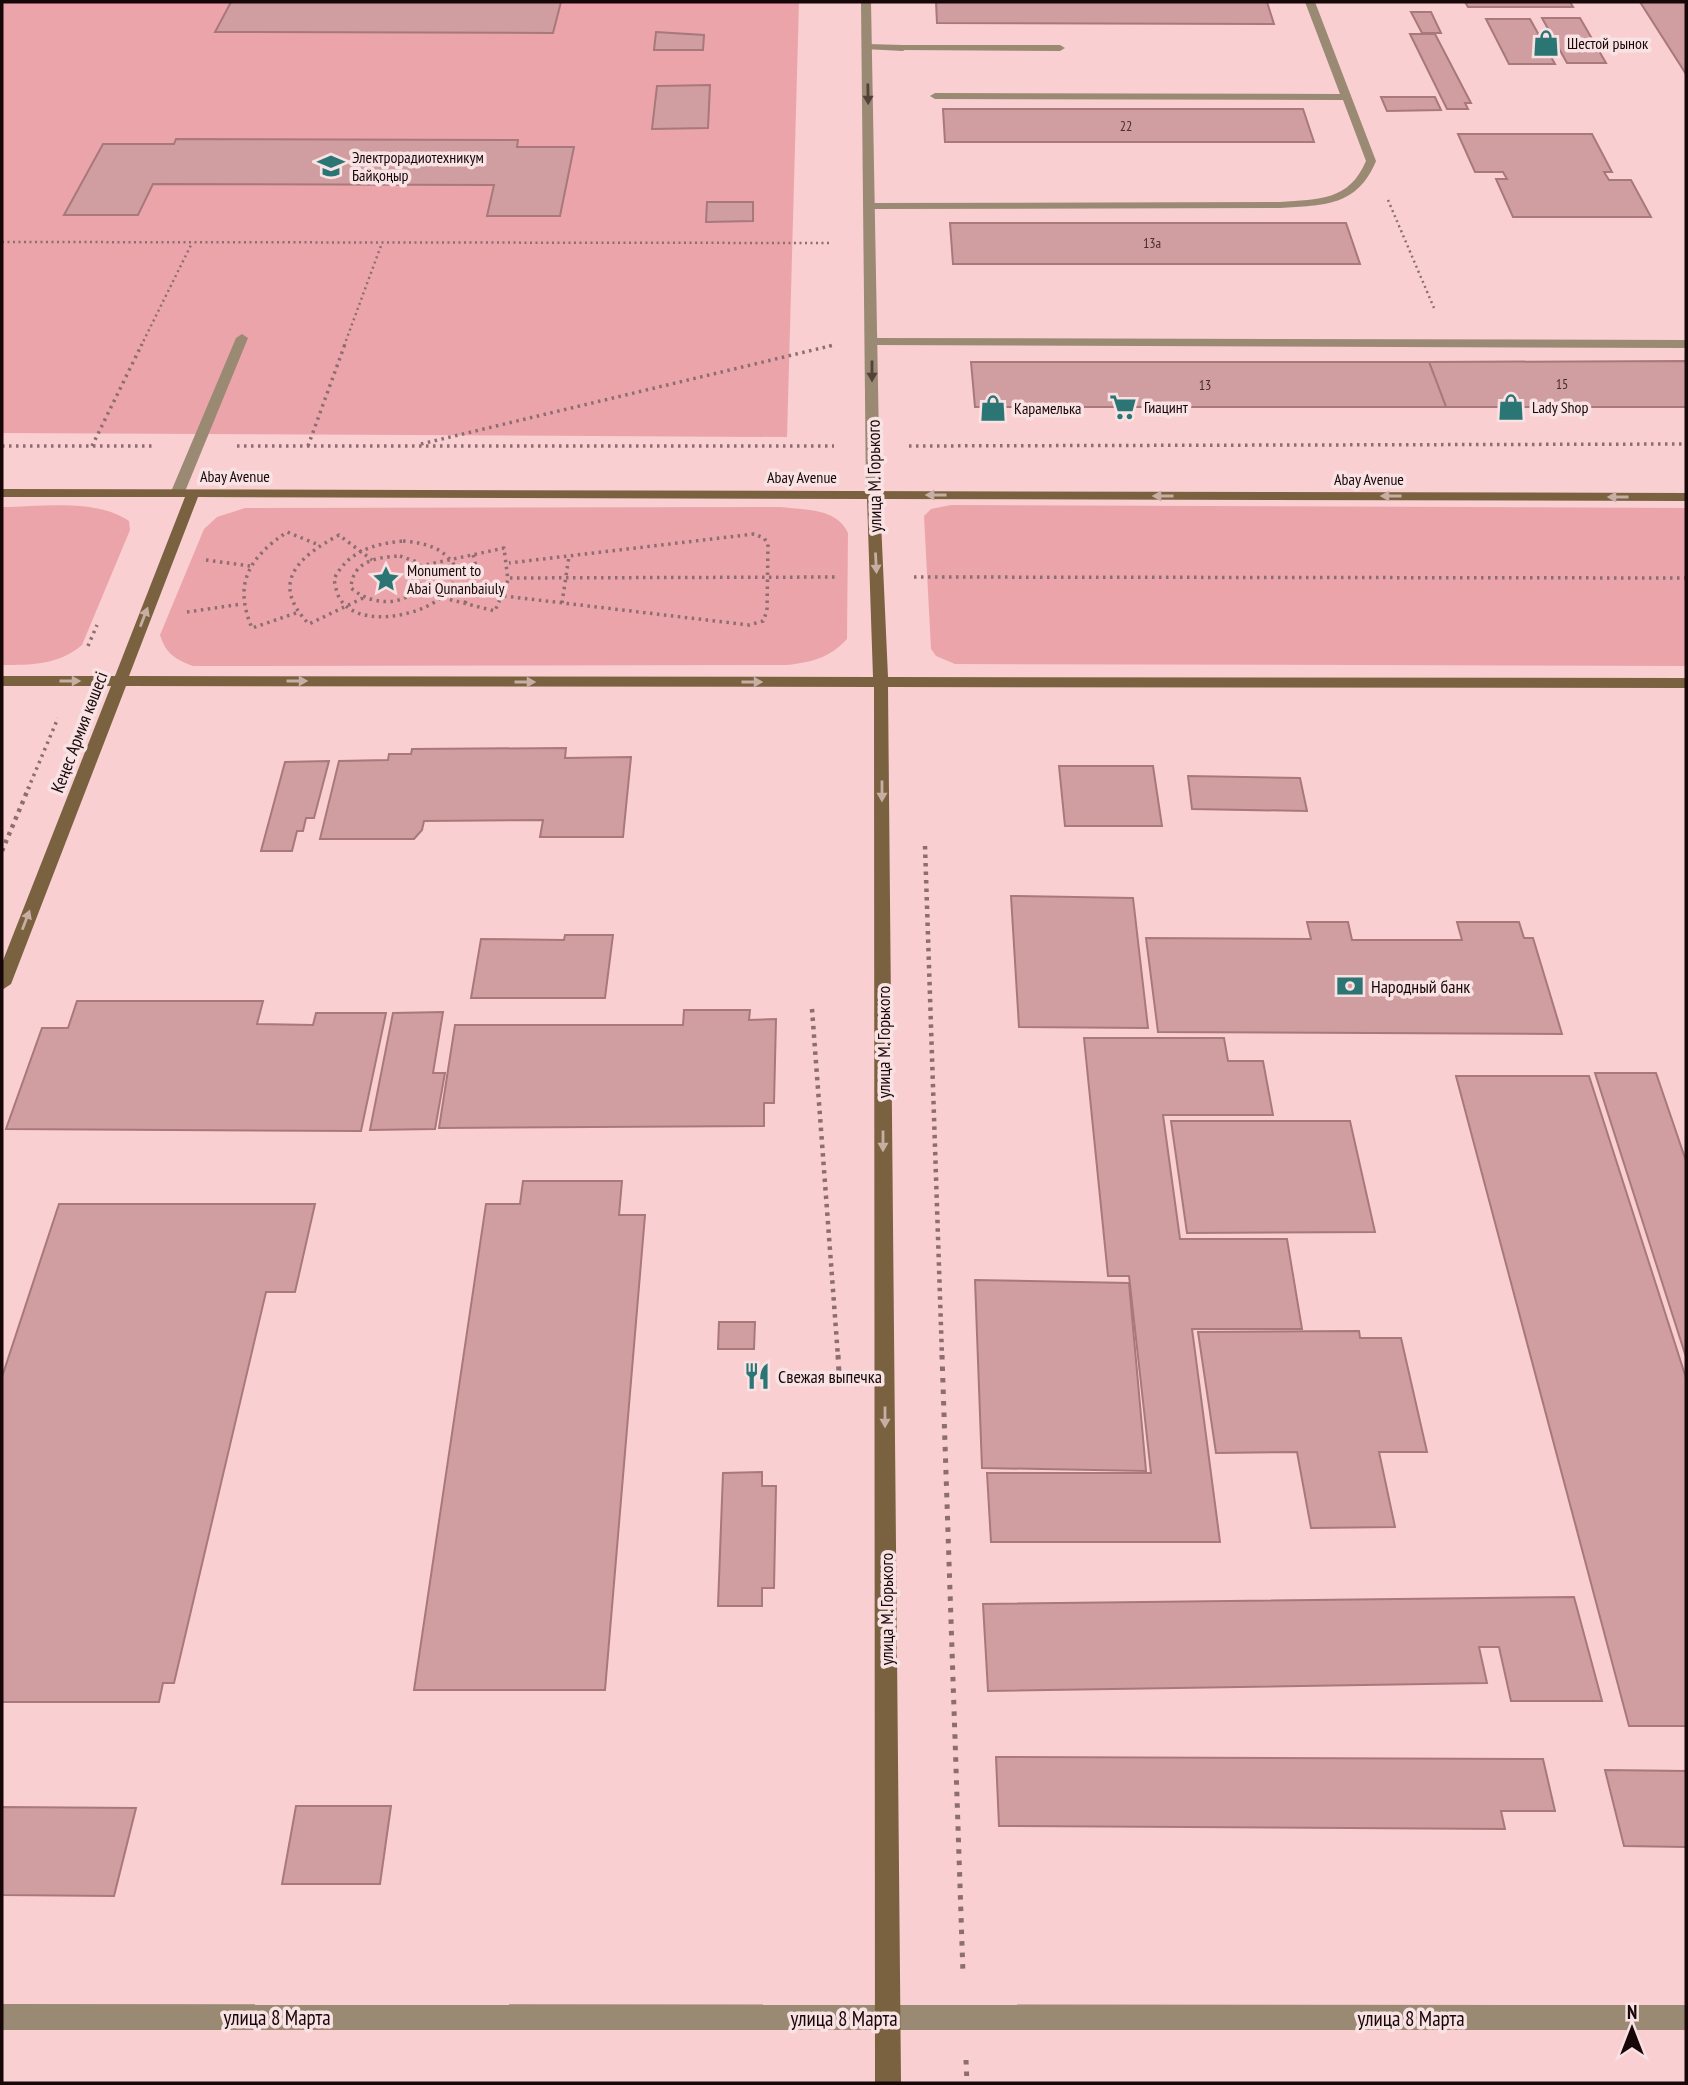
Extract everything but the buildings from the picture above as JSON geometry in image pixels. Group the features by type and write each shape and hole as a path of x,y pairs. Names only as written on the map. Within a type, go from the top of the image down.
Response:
{"main road":[{"name":"Abay Avenue","path":"2,493 1686,497"},
{"name":"Кеңес Армия көшесі","path":"2,984 193,494"},
{"name":"улица М. Горького","path":"873,495 881,682 888,2083"},
{"path":"2,681 1686,683"}],"street":[{"name":"улица М. Горького","path":"866,2 873,495"},
{"path":"870,206 1317,202 1349,194 1365,180 1371,161 1310,2"},
{"path":"867,47 1060,48"},
{"path":"935,96 1346,97"},
{"path":"177,494 242,338"},
{"path":"872,341 1686,344"},
{"name":"улица 8 Марта","path":"2,2017 1686,2018"}],"path":[{"path":"1371,161 1450,343"},
{"path":"2,243 841,243"},
{"path":"92,446 192,243"},
{"path":"308,446 382,243"},
{"path":"413,446 839,343 872,341"},
{"path":"912,446 917,590"},
{"path":"296,612 252,628 242,604 243,582 262,551 287,532 319,545"},
{"path":"504,596 749,625 763,621 767,611 768,544 764,538 754,534 509,563"},
{"path":"363,597 309,624 296,612 288,595 292,572 300,561 319,545 339,535 372,560"},
{"path":"414,541 435,547 452,559 457,569 457,577 444,597 424,609 400,616 376,616 346,606 335,594 334,579 341,565 360,551 390,542 414,541"},
{"path":"504,548 510,578 495,611 416,591 390,601 363,597 351,588 351,579 356,570 372,560 400,556 421,566 472,554 504,548"},
{"path":"465,603 478,576 472,554"},
{"path":"562,603 569,556"},
{"path":"416,591 425,578 421,566"},
{"path":"510,578 1686,578"},
{"path":"925,841 967,2083"}],"shaded area":[{"path":"2,2 799,2 787,437 2,433"},
{"path":"951,505 1686,508 1686,666 955,664 936,656 931,649 924,516 931,509"},
{"path":"84,506 115,514 129,521 130,530 82,645 64,657 34,664 2,665 2,507"},
{"path":"781,507 828,515 843,525 848,533 847,639 827,655 805,662 787,665 193,666 172,655 160,635 204,529 217,517 245,508"}],"place":[{"name":"Шестой рынок","path":"1546,43"},
{"name":"Электрорадиотехникум Байқоңыр","path":"331,166"},
{"name":"Гиацинт","path":"1123,407"},
{"name":"Lady Shop","path":"1511,407"},
{"name":"Карамелька","path":"993,408"},
{"name":"Monument to Abai Qunanbaiuly","path":"386,579"},
{"name":"Народный банк","path":"1350,986"},
{"name":"Свежая выпечка","path":"757,1376"}]}
